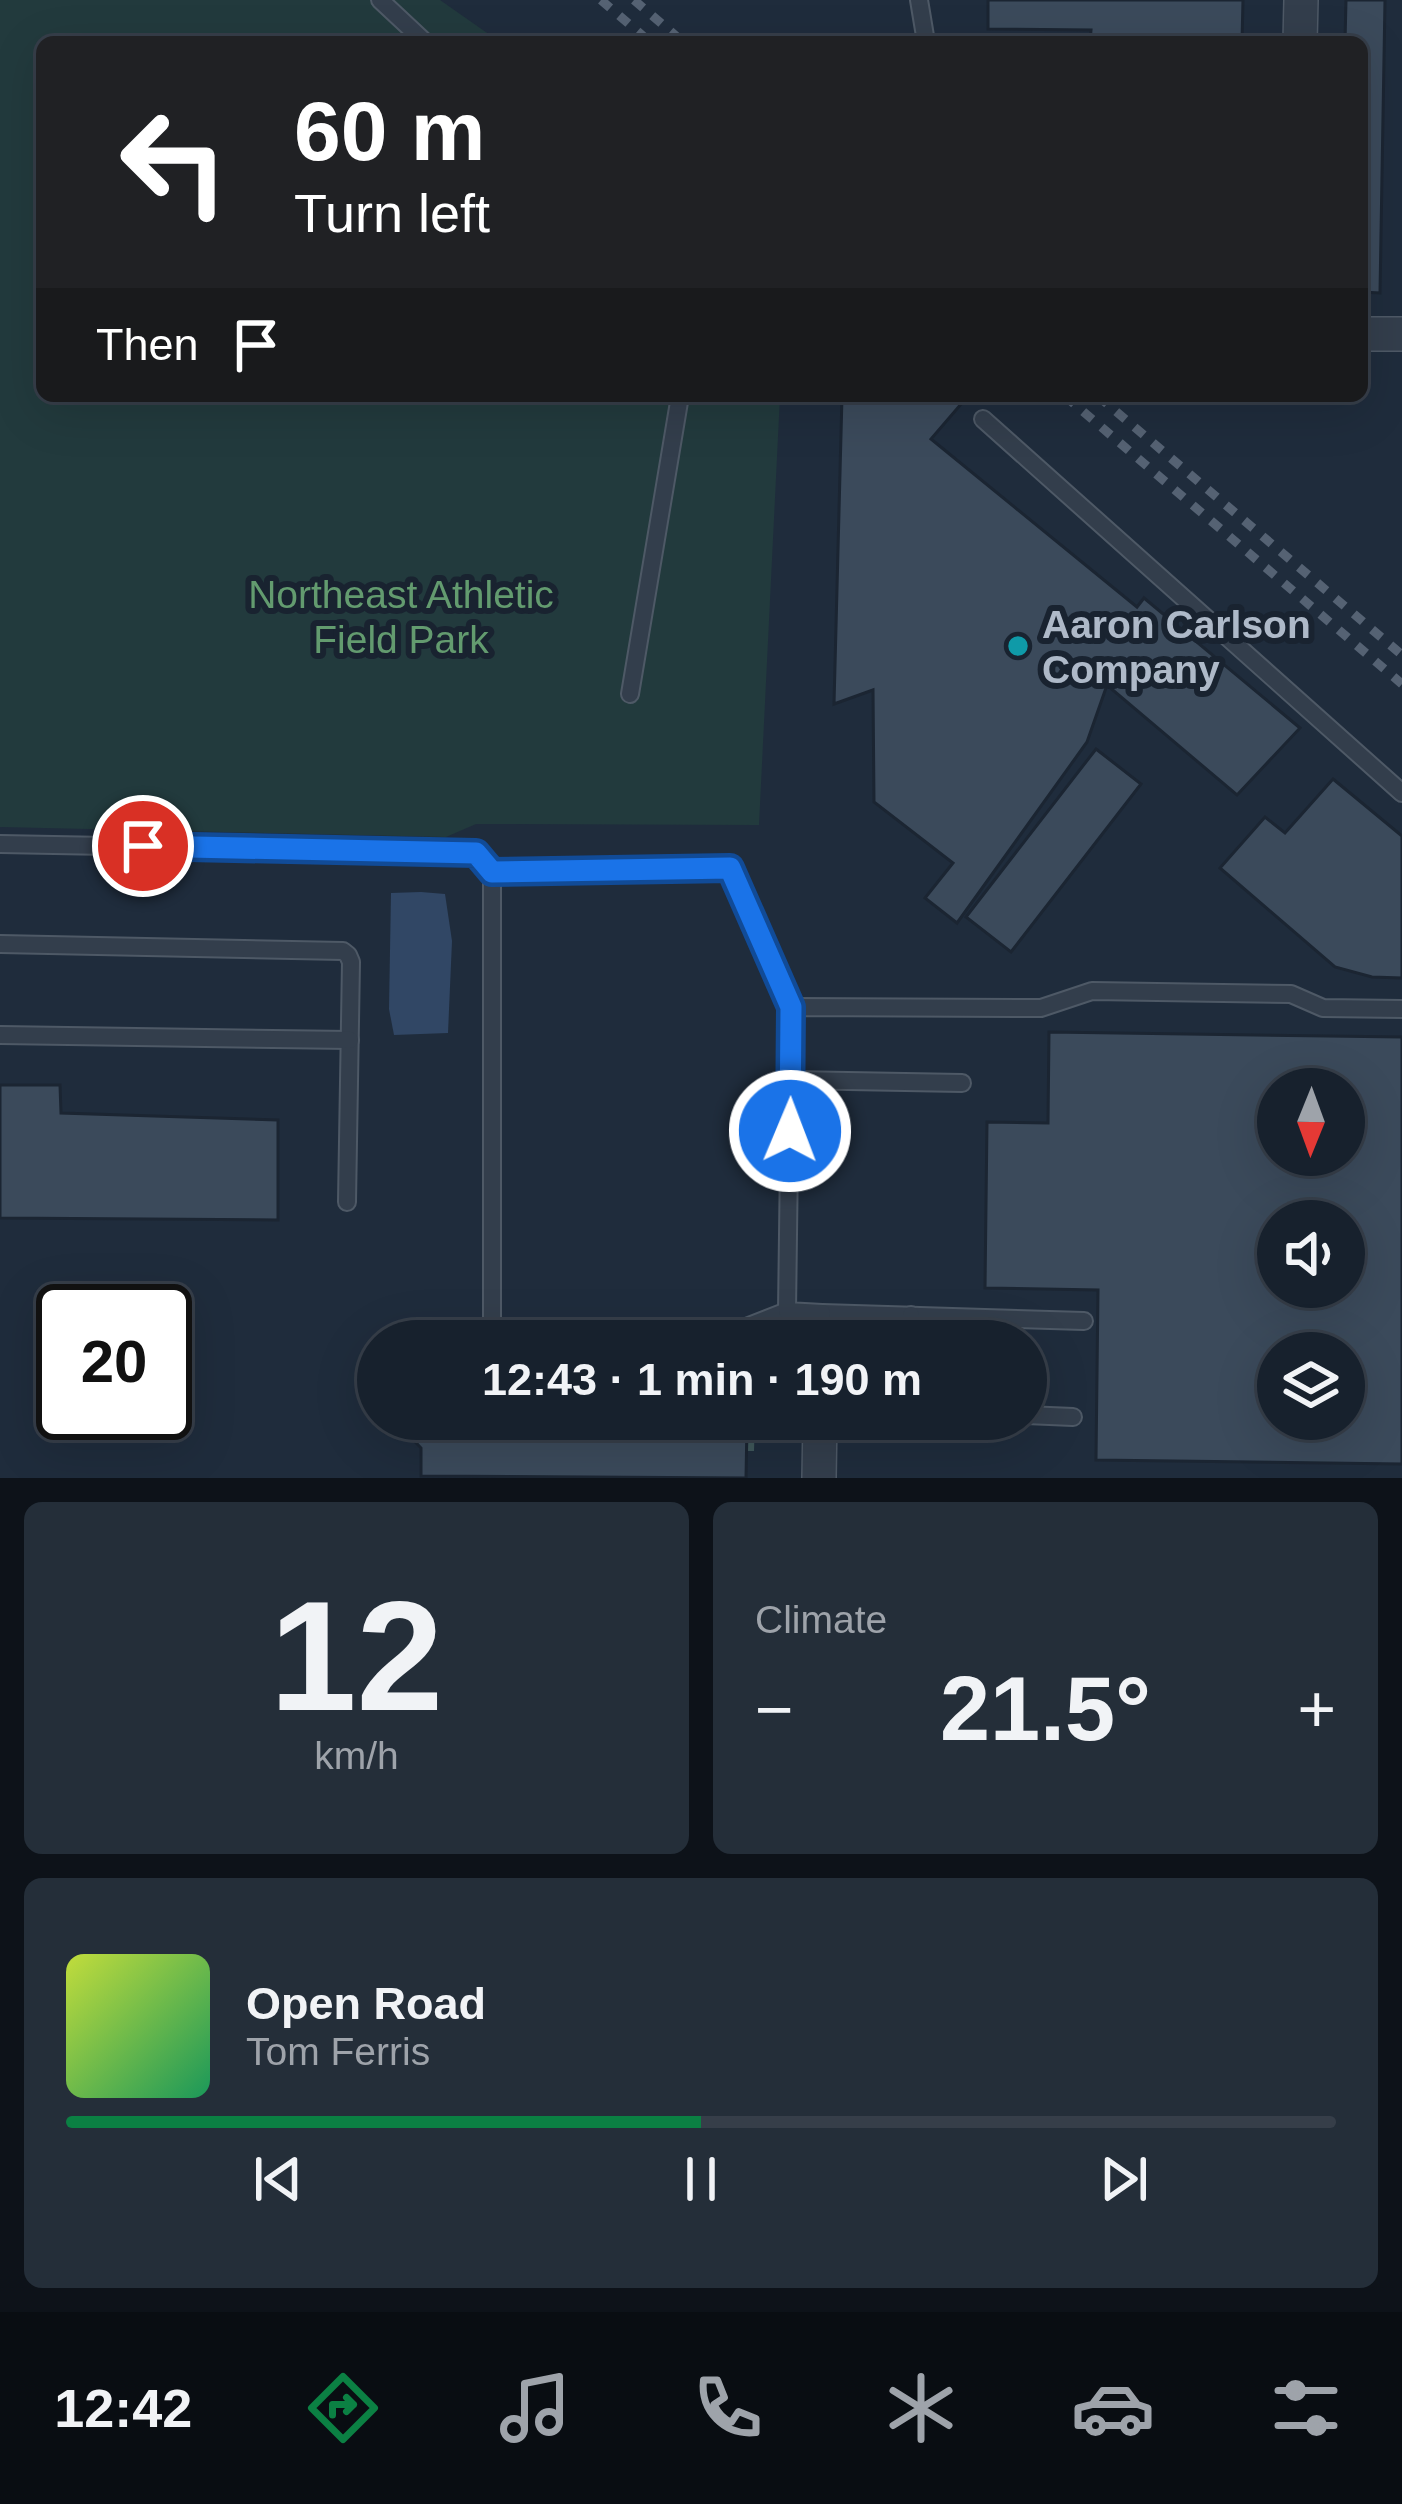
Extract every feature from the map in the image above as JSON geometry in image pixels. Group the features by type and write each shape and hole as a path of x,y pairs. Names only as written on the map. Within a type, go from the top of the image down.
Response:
{"street":[{"path":"1300,36 1301,0"},
{"path":"1368,334 1402,334"},
{"path":"819,1478 820,1440"}],"lane":[{"path":"380,0 418,36"},
{"path":"919,0 925,36"},
{"path":"630,694 679,402"},
{"path":"983,419 1402,793"},
{"path":"0,844 476,853 492,872 492,1330 741,1329 787,1311 1084,1321"},
{"path":"492,872 730,868 791,1007 787,1311"},
{"path":"0,944 348,955 347,1202"},
{"path":"791,1007 1041,1007 1092,991 1291,994 1323,1008 1402,1009"},
{"path":"0,1035 350,1040"},
{"path":"790,1080 962,1083"},
{"path":"822,1313 822,1320"},
{"path":"1047,1416 1073,1417"}],"path":[{"path":"751,1440 751,1451"}],"green space":[{"name":"Northeast Athletic Field Park","path":"0,0 440,0 491,36 36,36 36,402 780,402 759,825 476,824 446,837 0,827"}],"water":[{"path":"391,893 445,894 452,941 448,1033 394,1035 389,1009"}],"building":[{"path":"988,0 1243,0 1242,36 1090,36 1091,30 988,29"},
{"path":"1346,0 1385,0 1380,293 1368,292 1368,36 1345,36"},
{"name":"Aaron Carlson Company","path":"842,402 963,402 931,439 1137,607 1144,598 1300,728 1237,795 1107,685 1087,742 957,923 925,898 953,863 874,802 873,690 834,704"},
{"path":"1096,749 1141,784 1011,952 966,917"},
{"path":"1333,779 1402,836 1402,978 1372,977 1335,967 1220,868 1265,817 1285,833"},
{"path":"1049,1032 1402,1037 1402,1464 1096,1460 1098,1290 985,1288 987,1122 1048,1123"},
{"path":"0,1085 60,1085 61,1113 278,1120 278,1220 0,1218"},
{"path":"414,1440 747,1440 746,1478 421,1476 421,1448"}],"railway":[{"path":"601,0 643,36"},
{"path":"634,0 676,36"},
{"path":"1072,402 1402,684"},
{"path":"1105,402 1402,655"}],"place":[{"name":"Aaron Carlson Company","path":"1018,646"}],"route":[{"path":"143,846 476,853 492,872 730,868 791,1007 790,1131"}]}
